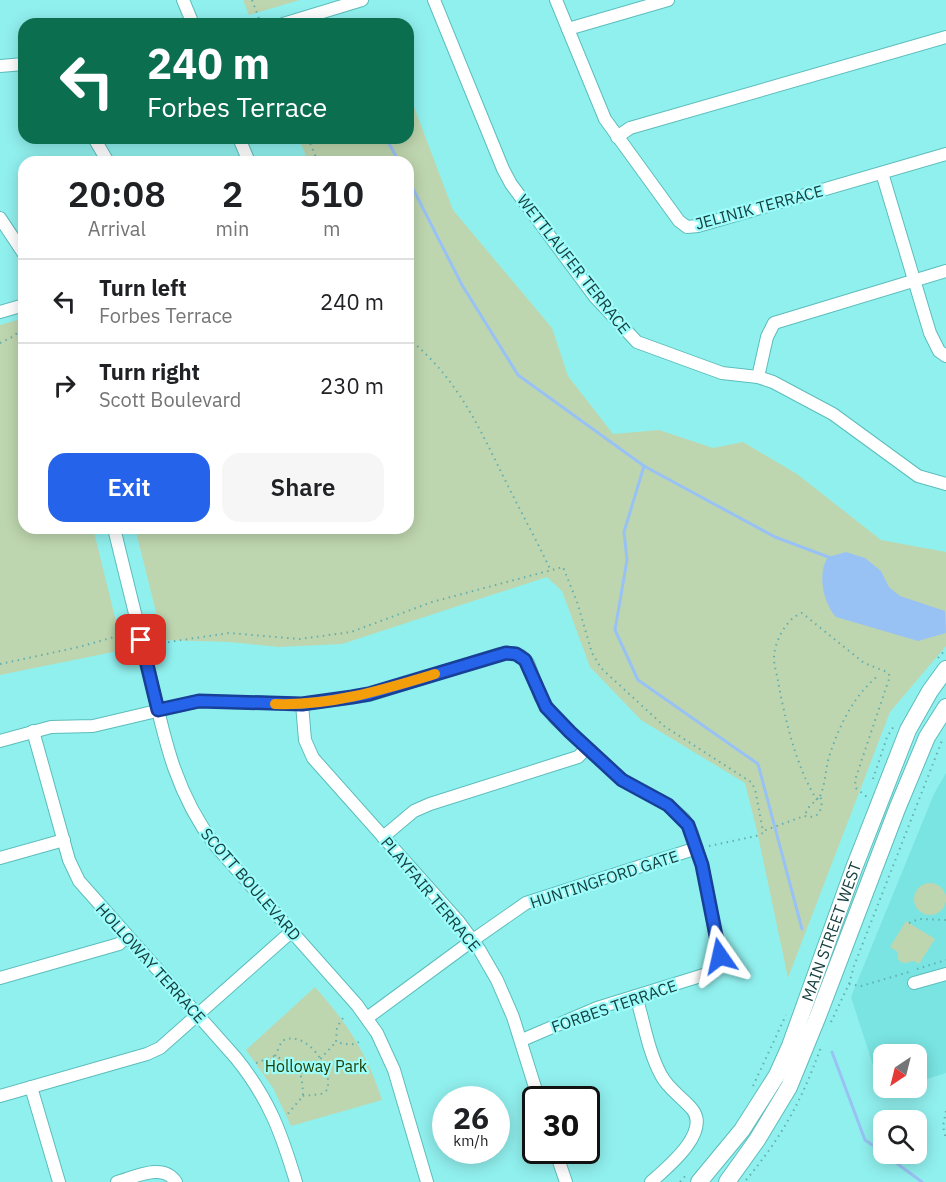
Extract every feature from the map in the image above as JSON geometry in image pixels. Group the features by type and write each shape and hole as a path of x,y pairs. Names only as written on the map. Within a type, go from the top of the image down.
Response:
{"main road":[{"name":"MAIN STREET WEST","path":"695,1176 742,1130 777,1075 790,1046 872,796 930,691 941,666"},
{"name":"MAIN STREET WEST","path":"727,1182 757,1140 789,1087 897,809 927,737 946,707"}],"street":[{"path":"183,0 190,18"},
{"name":"WETTLAUFER TERRACE","path":"434,0 511,184 595,297 632,338 644,346 722,373 758,377 786,388 833,414 918,476 946,484"},
{"name":"JELINIK TERRACE","path":"556,0 601,110 617,137 679,221 691,227 946,154"},
{"path":"568,29 668,0"},
{"path":"303,18 359,1"},
{"path":"617,137 630,128 946,37"},
{"path":"0,66 18,64"},
{"path":"882,173 934,342 939,351 946,356"},
{"path":"0,218 18,245"},
{"path":"758,377 767,337 774,323 946,271"},
{"path":"0,312 18,307"},
{"name":"SCOTT BOULEVARD","path":"115,534 176,777 197,821 215,845 367,1018 394,1070 427,1182"},
{"name":"FORBES TERRACE","path":"0,741 51,727 93,726 181,704 206,701 302,704 369,694 500,654 512,653 521,656 528,663 546,707 622,780 662,801 679,814 703,847 720,950 718,964 707,974 597,1008 522,1040"},
{"name":"PLAYFAIR TERRACE","path":"302,704 305,740 313,758 472,940 497,980 522,1040 535,1086"},
{"name":"HOLLOWAY TERRACE","path":"33,731 72,867 79,881 246,1070 266,1099 279,1128 296,1182"},
{"path":"383,837 414,811 430,804 579,757 587,748"},
{"path":"0,858 64,840"},
{"name":"HUNTINGFORD GATE","path":"367,1018 526,903 703,847"},
{"path":"0,1096 153,1052 169,1042 199,1016 292,931"},
{"path":"0,978 119,944 127,936"},
{"path":"914,983 946,974"},
{"path":"636,996 659,1073 668,1086 692,1109 698,1119 696,1133 651,1182"},
{"path":"31,1088 59,1182"},
{"path":"560,1164 566,1182"},
{"path":"117,1182 157,1171 169,1174 176,1182"}],"path":[{"path":"252,0 259,18"},
{"path":"0,343 18,332"},
{"path":"414,344 439,367 460,393 475,418 551,570"},
{"path":"162,643 229,633 300,639 351,632 432,602 563,567 577,602 592,653 601,669 664,726 751,782 755,789 764,831"},
{"path":"816,800 809,788 791,737 783,709 774,659 788,623 795,615 802,614 845,650 864,663 887,672 890,676 855,780 856,788 872,796"},
{"path":"0,664 120,635"},
{"path":"941,666 946,649"},
{"path":"804,816 820,796 829,755 856,697 879,675"},
{"path":"872,783 887,737 898,719"},
{"path":"703,847 763,834 764,831 804,816 814,817 823,803 820,796"},
{"path":"909,923 919,919 946,920"},
{"path":"849,984 861,986 946,960"},
{"path":"749,1094 785,1016"},
{"path":"301,1073 321,1058 336,1042 337,1027 343,1018"},
{"path":"256,1064 275,1056 282,1041 293,1037 321,1058 330,1082 327,1090 321,1094 303,1096 286,1116"},
{"path":"336,1042 346,1044 359,1042"},
{"path":"275,1056 297,1067 301,1073 303,1096"},
{"path":"946,1111 943,1126 946,1139"},
{"path":"680,1182 695,1176"}],"shaded area":[{"path":"846,552 865,558 881,571 889,587 900,596 945,611 946,633 918,641 836,617 825,596 823,571 828,557"},
{"path":"946,773 946,1073 927,1079 927,1044 873,1044 873,1065 851,997 934,794"}],"green space":[{"path":"243,0 300,0 249,15"},
{"path":"414,107 453,210 552,328 568,376 613,434 659,430 713,448 743,442 797,474 881,540 946,552 946,646 890,712 788,978 745,783 641,720 590,667 562,591 547,577 342,644 279,647 230,642 163,640 136,534 414,534 414,156 306,156 301,144 414,144"},
{"path":"18,320 18,534 94,534 123,650 0,675 0,325"},
{"path":"930,883 941,888 946,899 941,910 930,915 919,910 914,899 919,888"},
{"path":"906,921 935,939 919,964 914,961 902,962 898,959 898,952 890,947"},
{"name":"Holloway Park","path":"315,987 355,1039 370,1068 382,1100 291,1126 273,1088 246,1050"}],"waterway":[{"path":"389,144 396,156"},
{"path":"414,191 462,285 518,375 644,466 775,537 831,558"},
{"path":"644,466 624,532 627,560 615,630 638,680 758,764 802,929"},
{"path":"832,1052 865,1140 873,1145"},
{"path":"898,1164 922,1182"}],"slow traffic":[{"path":"275,704 318,703 369,694 435,674"}],"route":[{"path":"141,640 158,710 199,701 318,703 369,694 506,653 521,656 528,663 541,698 555,718 622,780 668,805 688,825 702,865 720,956"}]}
